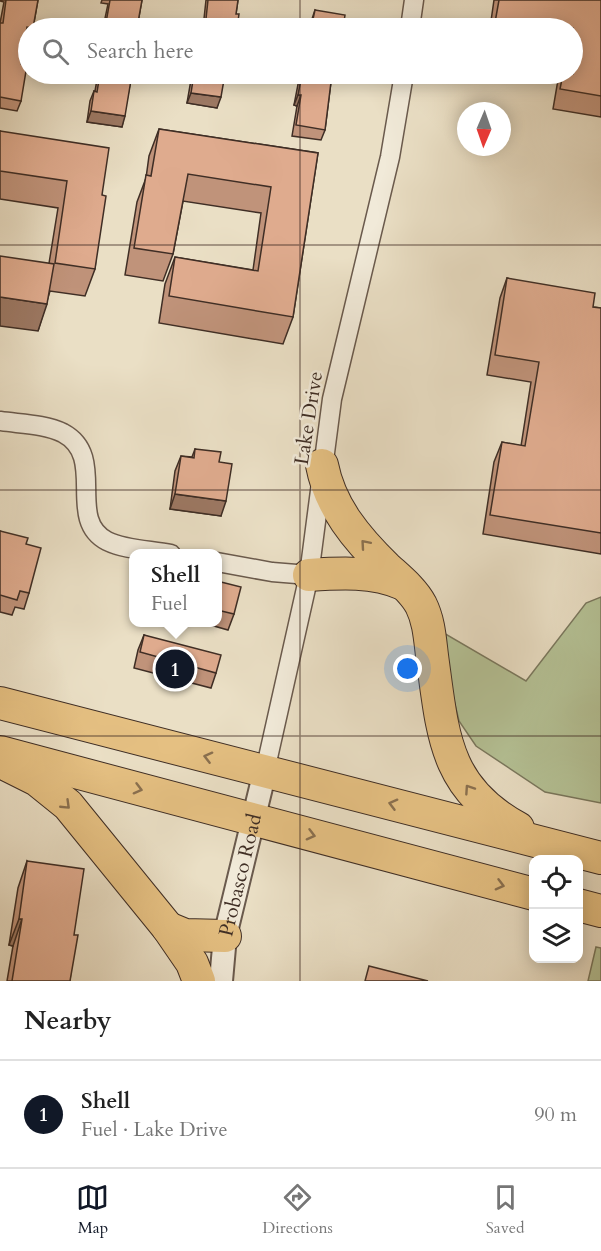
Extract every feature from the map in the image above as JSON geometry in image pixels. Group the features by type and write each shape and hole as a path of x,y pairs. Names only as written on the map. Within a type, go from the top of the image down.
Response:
{"highway":[{"path":"322,465 328,490 339,514 420,604 428,622 443,735 456,768 471,794 492,814 551,845"},
{"path":"309,575 359,573 388,578 406,586"},
{"path":"0,703 601,858"},
{"path":"0,752 529,893"},
{"path":"0,763 37,780 68,805 168,928 192,963 199,981"},
{"path":"583,906 601,911"},
{"path":"168,928 185,934 225,936"}],"street":[{"path":"411,18 414,0"},
{"name":"Lake Drive","path":"265,771 309,575 322,465 336,378 388,166 402,84"},
{"path":"0,421 53,429 77,444 84,457 88,473 87,513 98,535 118,545 142,549"},
{"path":"222,563 272,572 309,575"},
{"name":"Probasco Road","path":"221,981 225,936 265,771"}],"green space":[{"path":"601,597 601,803 545,792 476,746 459,721 437,629 526,681 586,603"},
{"path":"596,947 601,948 601,981 588,981"}],"building":[{"path":"6,0 38,0 35,18 18,18 18,84 24,84 21,101 0,97 0,23 3,23"},
{"path":"110,0 142,0 139,18 107,18"},
{"path":"208,0 238,0 236,14 239,14 238,18 206,18"},
{"path":"499,0 601,0 601,96 560,89 561,84 583,84 583,18 496,18"},
{"path":"315,10 345,15 345,18 313,18"},
{"path":"98,84 130,84 125,116 91,111 94,91 97,92"},
{"path":"192,84 223,84 221,97 191,93"},
{"path":"300,84 331,84 325,130 296,125 301,95 298,95"},
{"path":"159,129 318,153 293,317 169,296 175,257 258,271 271,187 188,174 173,254 134,248 146,175 151,176"},
{"path":"0,131 109,148 102,195 106,196 95,269 55,263 67,181 0,171"},
{"path":"0,256 54,264 47,304 0,297"},
{"path":"507,278 595,293 593,307 601,308 601,533 490,515 502,442 525,446 539,362 495,355"},
{"path":"195,449 221,452 219,462 232,464 226,501 175,494 181,456 194,458"},
{"path":"0,531 28,538 26,544 41,548 29,593 20,591 17,600 0,595"},
{"path":"222,582 241,587 234,614 222,611"},
{"path":"144,635 221,655 216,673 140,652"},
{"path":"27,861 84,869 74,935 78,935 70,981 12,981 22,919 19,919"},
{"path":"369,966 428,981 365,981"}],"place":[{"name":"Shell","path":"175,669"}]}
